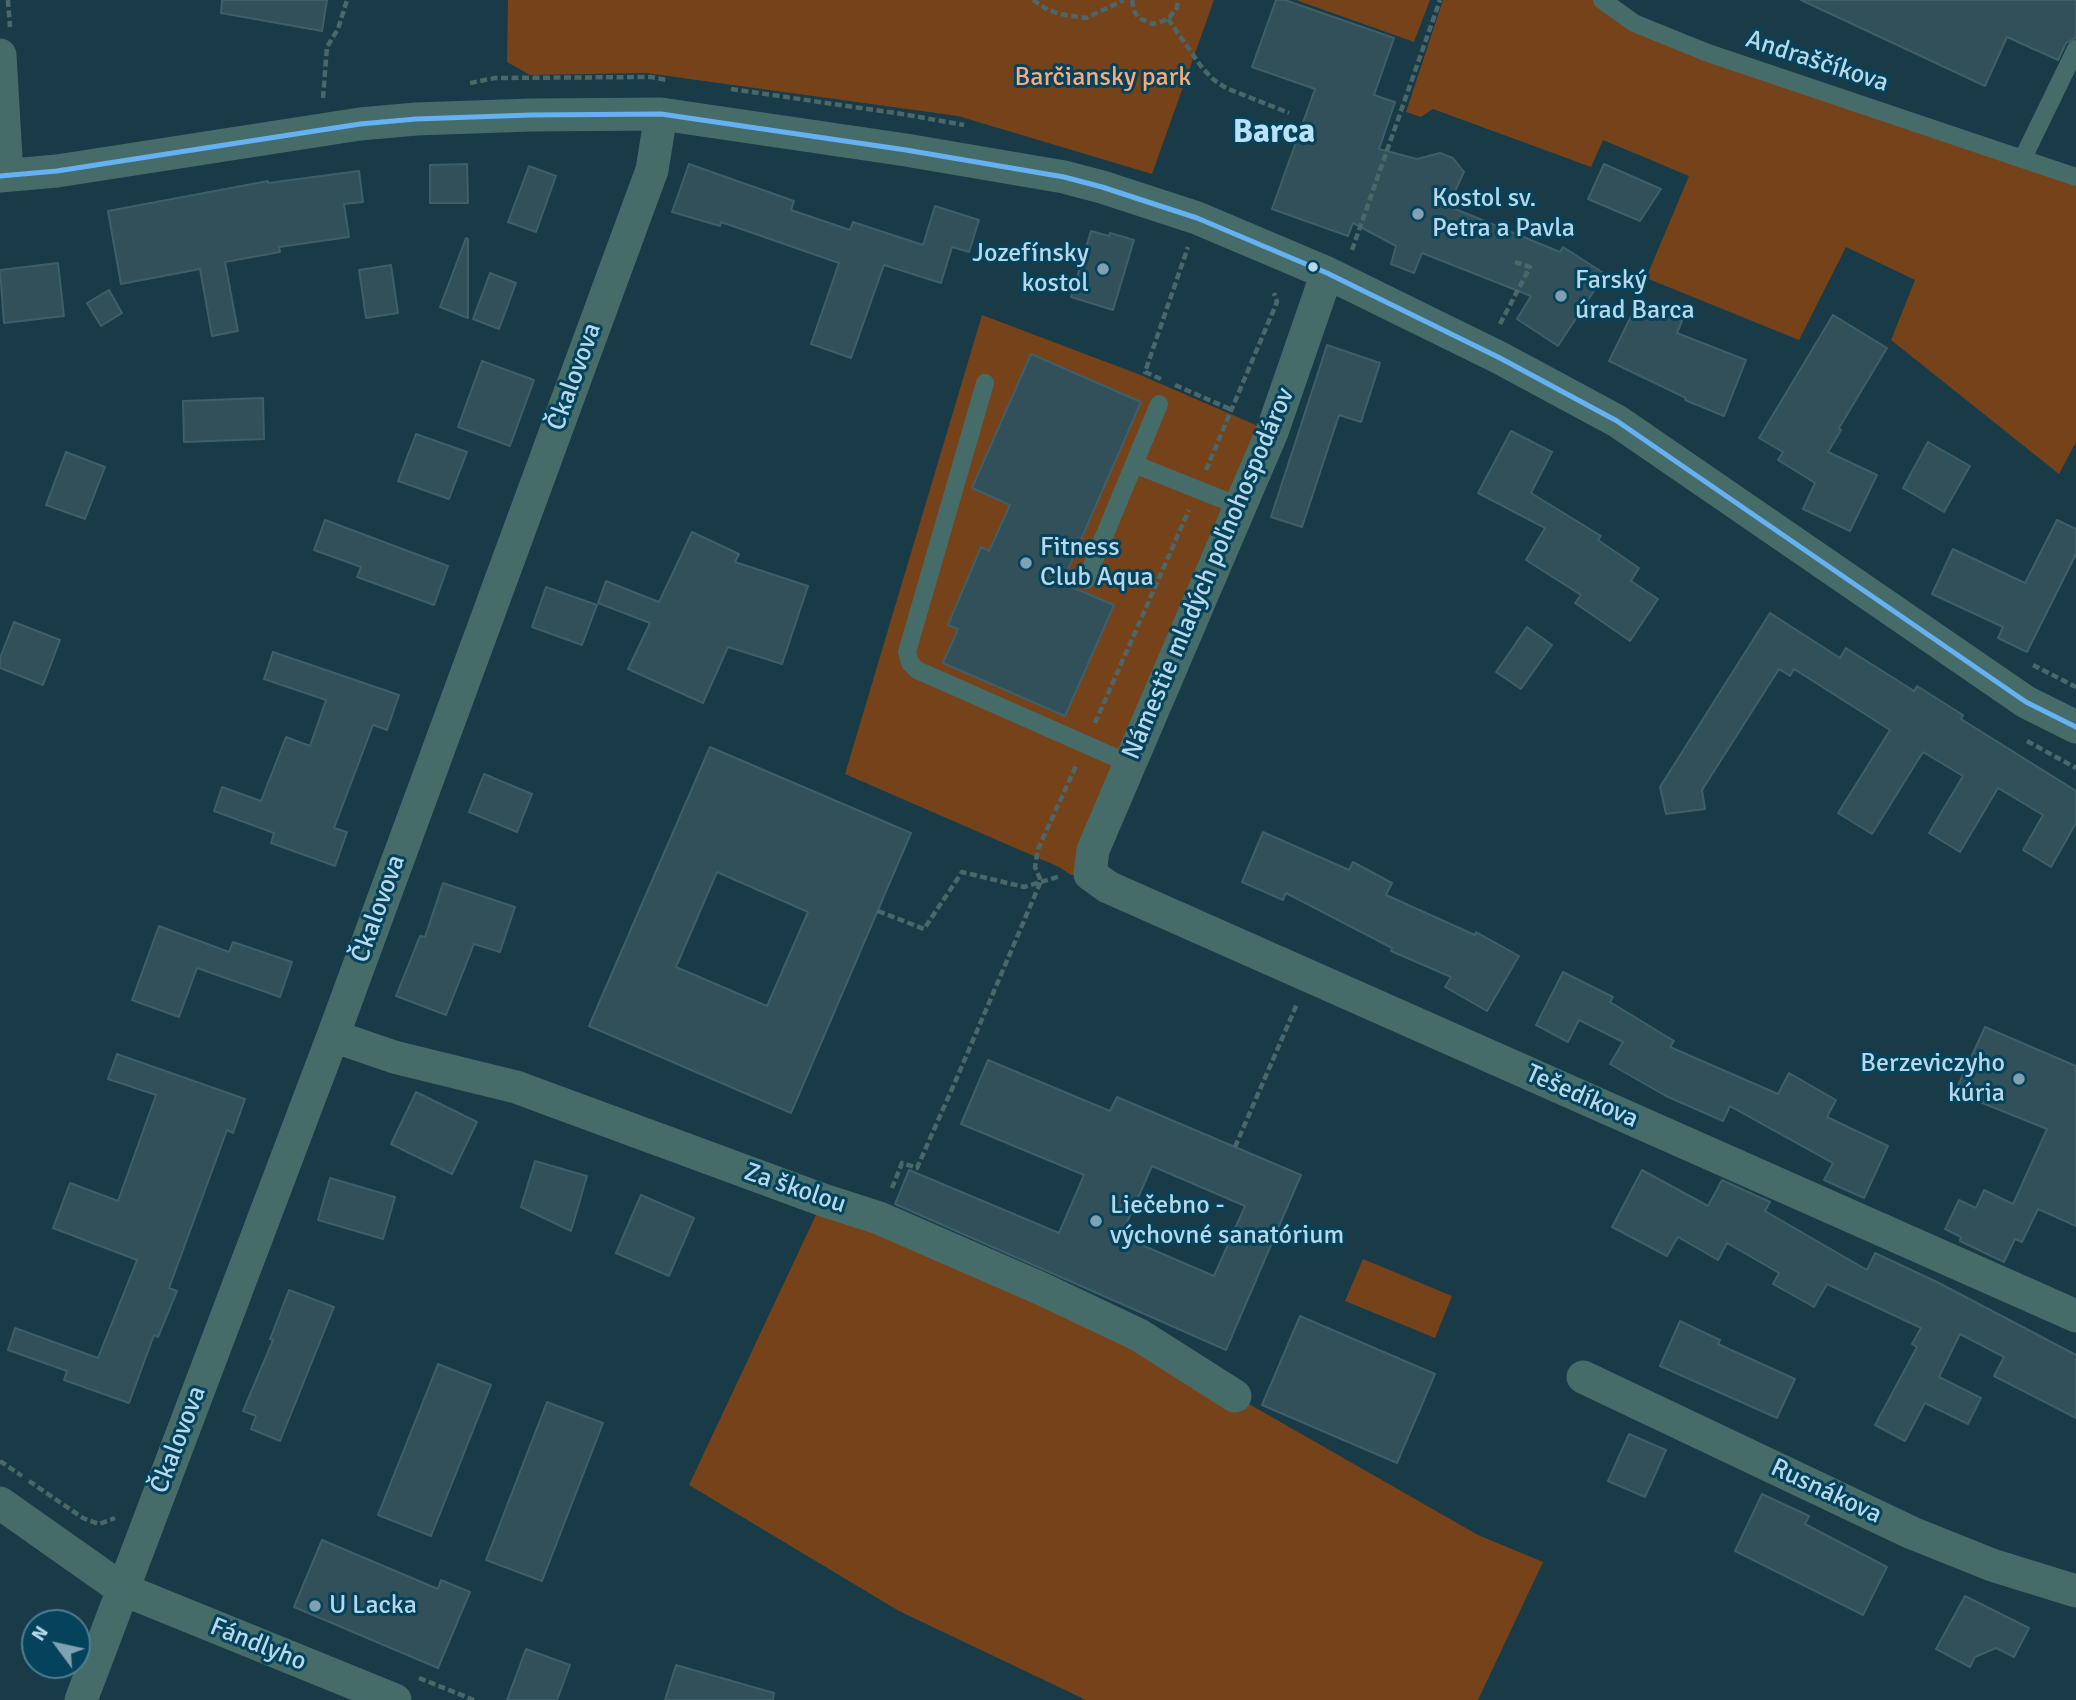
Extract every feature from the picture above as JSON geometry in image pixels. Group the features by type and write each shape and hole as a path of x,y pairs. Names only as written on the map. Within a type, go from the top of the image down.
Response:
{"street":[{"path":"0,55 4,176 57,171 382,122 531,115 661,114 919,152 1064,177 1198,218 1331,276 1500,358 1617,421 2026,702 2076,727"},
{"name":"Čkalovova","path":"81,1700 333,1035 652,170 661,114"},
{"name":"Námestie mladých poľnohospodárov","path":"1090,874 1093,850 1272,432 1331,276"},
{"name":"Tešedíkova","path":"1090,874 1108,887 2076,1316"},
{"name":"Za školou","path":"333,1035 394,1057 516,1087 879,1218 1042,1289 1139,1335 1236,1396"},
{"name":"Rusnákova","path":"1583,1377 1912,1533 1992,1565 2076,1591"},
{"name":"Fándlyho","path":"0,1503 122,1590 403,1687"}],"lane":[{"name":"Andraščíkova","path":"1602,0 1634,23 1708,53 2076,177"},
{"path":"2023,158 2076,49"},
{"path":"985,383 907,652 911,663 917,670 1130,764"},
{"path":"1086,580 1159,404"},
{"path":"1134,464 1239,506"}],"path":[{"path":"323,96 327,47 338,29 347,0"},
{"path":"1033,0 1048,10 1086,18 1124,0"},
{"path":"1132,0 1135,12 1146,22 1161,23 1177,8 1178,0"},
{"path":"1277,302 1298,310 1331,276 1440,0"},
{"path":"1168,19 1203,69 1214,80 1226,88 1289,113"},
{"path":"1198,218 1145,372 1232,410"},
{"path":"1497,331 1530,267 1516,262"},
{"path":"879,1218 902,1163 917,1168 1041,881 1035,867 1038,849 1232,410 1277,302 1274,293"},
{"path":"2021,736 2076,768"},
{"path":"878,911 924,929 962,872 1024,887"},
{"path":"1235,1147 1309,976"},
{"path":"0,1461 83,1517 99,1524 116,1517 122,1508"},
{"path":"403,1687 474,1700"}],"green space":[{"name":"Barčiansky park","path":"508,0 1214,0 1152,174 958,116 646,73 530,75 507,62"},
{"path":"1296,0 1430,0 1414,42"},
{"path":"1443,0 1602,0 1614,10 2076,177 2076,442 2059,474 1891,340 1915,280 1846,247 1799,340 1646,278 1689,176 1603,140 1591,167 1433,109 1421,117 1406,112"},
{"path":"982,315 1138,374 1272,432 1090,874 1071,875 1059,867 845,774"},
{"path":"823,1200 1235,1396 1478,1535 1543,1562 1478,1700 1086,1700 899,1611 689,1485"},
{"path":"1363,1259 1452,1296 1435,1338 1345,1301"}],"building":[{"path":"222,0 327,0 322,31 221,13"},
{"path":"1276,0 1285,0 1394,38 1374,95 1395,102 1379,149 1417,159 1440,153 1453,158 1464,172 1448,206 1560,252 1563,247 1605,274 1558,346 1517,319 1531,296 1422,253 1414,273 1391,264 1396,246 1353,223 1348,236 1272,209 1315,89 1252,67"},
{"path":"1801,0 2076,0 2076,38 2066,43 2058,60 2007,37 1985,86"},
{"path":"467,164 468,203 430,203 430,165"},
{"path":"689,164 794,201 791,210 850,230 853,222 923,245 935,206 979,220 969,252 952,247 941,283 884,265 851,358 811,344 839,263 721,222 720,226 672,212"},
{"path":"1604,164 1661,189 1640,221 1588,199"},
{"path":"529,166 556,176 536,232 508,222"},
{"path":"359,171 363,202 344,204 349,237 279,247 280,252 225,262 238,331 212,336 200,269 121,284 108,211 268,181"},
{"name":"Jozefínsky kostol","path":"1091,231 1134,240 1113,310 1071,297"},
{"path":"466,238 468,239 468,318 440,307"},
{"path":"58,263 64,316 4,323 0,270"},
{"path":"391,265 398,313 366,318 359,270"},
{"path":"490,273 516,283 499,329 473,319"},
{"path":"109,290 122,313 101,326 87,303"},
{"path":"1639,300 1682,321 1677,333 1746,360 1724,416 1685,400 1686,398 1609,361"},
{"path":"1833,315 1887,348 1839,428 1841,430 1828,452 1877,475 1850,531 1803,509 1815,483 1778,460 1783,452 1759,438"},
{"path":"1327,345 1380,363 1361,422 1339,415 1302,527 1271,517"},
{"path":"1031,354 1141,402 1062,583 1114,605 1065,716 943,663 958,629 948,625 981,547 989,551 1010,505 972,488"},
{"path":"482,361 534,380 510,446 458,427"},
{"path":"263,398 264,439 184,442 183,401"},
{"path":"1511,431 1552,452 1531,493 1601,536 1598,540 1639,568 1631,581 1658,599 1630,641 1575,603 1581,595 1526,560 1545,528 1478,493"},
{"path":"416,434 467,452 449,499 398,481"},
{"path":"1928,442 1970,466 1944,512 1903,488"},
{"path":"66,452 105,467 85,519 46,505"},
{"path":"325,520 448,566 434,605 357,577 361,567 314,550"},
{"path":"2057,520 2076,529 2076,554 2027,652 1998,638 2003,627 1932,594 1953,549 2025,583"},
{"path":"692,532 739,554 735,562 808,586 782,664 728,647 703,703 628,669 650,623 598,603 606,581 659,602"},
{"path":"546,587 597,605 582,645 532,627"},
{"path":"1770,613 1840,658 1846,648 1914,691 1917,686 1963,715 1961,719 2076,791 2076,823 2051,867 2023,850 2043,815 1998,788 1960,852 1929,833 1963,776 1923,752 1872,834 1838,813 1890,730 1794,669 1790,676 1779,669 1702,790 1705,809 1666,814 1660,787"},
{"path":"14,622 60,640 43,685 0,668 0,658"},
{"path":"1527,627 1552,645 1521,689 1496,672"},
{"path":"273,652 399,695 387,730 373,725 334,828 347,832 335,866 271,843 274,833 214,811 222,787 261,801 286,737 310,746 326,700 264,679"},
{"path":"710,747 911,833 791,1113 589,1026","holes":["717,872 808,912 767,1006 676,967"]},
{"path":"484,774 532,794 517,832 469,812"},
{"path":"1263,832 1349,870 1353,862 1392,883 1386,895 1475,935 1476,932 1519,956 1487,1011 1445,987 1451,977 1391,951 1392,948 1286,893 1283,900 1242,882"},
{"path":"443,883 515,907 500,952 474,944 446,1015 396,996 420,936 425,937"},
{"path":"159,926 229,952 233,942 292,962 280,997 197,968 179,1017 132,1000"},
{"path":"1563,972 1613,997 1610,1002 1674,1041 1670,1047 1778,1094 1789,1073 1836,1100 1827,1117 1888,1146 1864,1198 1824,1180 1833,1163 1730,1106 1723,1121 1666,1096 1610,1064 1623,1042 1579,1020 1568,1042 1536,1025"},
{"path":"1985,1027 2076,1066 2076,1226 2038,1209 2022,1242 2015,1239 2004,1262 1960,1241 1961,1237 1945,1229 1959,1200 1976,1208 1984,1190 2013,1204 2047,1129 1955,1092"},
{"path":"117,1054 245,1099 233,1133 227,1130 169,1288 177,1291 158,1337 154,1335 129,1403 64,1380 67,1371 8,1350 15,1328 98,1358 137,1260 53,1228 70,1183 118,1201 156,1095 108,1079"},
{"name":"Liečebno - výchovné sanatórium","path":"988,1060 1110,1111 1117,1097 1301,1175 1226,1350 895,1204 909,1170 1059,1233 1084,1175 961,1124","holes":["1152,1166 1245,1206 1214,1276 1121,1236"]},
{"path":"416,1092 477,1122 452,1174 391,1144"},
{"path":"535,1161 587,1176 571,1231 521,1207"},
{"path":"1642,1170 1708,1206 1722,1180 1770,1202 1765,1211 1867,1270 1875,1253 1937,1282 2076,1355 2076,1418 1994,1376 2004,1357 1960,1334 1939,1377 1981,1398 1968,1424 1925,1403 1905,1441 1875,1425 1917,1347 1912,1344 1921,1328 1827,1284 1814,1307 1773,1284 1779,1273 1727,1243 1718,1260 1678,1237 1667,1256 1612,1227"},
{"path":"330,1178 395,1197 383,1239 318,1220"},
{"path":"641,1195 694,1218 669,1276 616,1253"},
{"path":"289,1290 334,1307 280,1441 251,1429 256,1416 243,1411 273,1340 270,1339"},
{"path":"1300,1316 1435,1374 1397,1463 1262,1405"},
{"path":"1680,1321 1720,1340 1718,1344 1795,1379 1777,1418 1660,1366"},
{"path":"438,1364 491,1385 431,1536 378,1515"},
{"path":"547,1402 603,1423 542,1581 486,1560"},
{"path":"1629,1434 1666,1450 1645,1497 1608,1481"},
{"path":"1762,1494 1809,1516 1805,1524 1887,1567 1863,1615 1735,1551"},
{"path":"322,1540 438,1589 441,1580 470,1592 438,1668 294,1607"},
{"path":"1965,1596 2029,1628 2014,1657 1996,1648 1975,1657 1970,1667 1936,1649"},
{"path":"526,1649 570,1665 557,1700 507,1700"},
{"path":"676,1665 774,1693 773,1700 665,1700"}],"transit line":[{"path":"0,176 57,171 360,124 531,115 661,114 906,150 1064,177 1102,187 1197,218 1327,273 1500,358 1617,421 2026,702 2076,727"}],"place":[{"name":"Kostol sv. Petra a Pavla","path":"1418,214"},
{"name":"Jozefínsky kostol","path":"1103,269"},
{"name":"Farský úrad Barca","path":"1561,296"},
{"name":"Fitness Club Aqua","path":"1026,563"},
{"name":"Berzeviczyho kúria","path":"2019,1079"},
{"name":"Liečebno - výchovné sanatórium","path":"1096,1221"},
{"name":"U Lacka","path":"315,1606"}],"district":[{"name":"Barca","path":"1274,133"}]}
